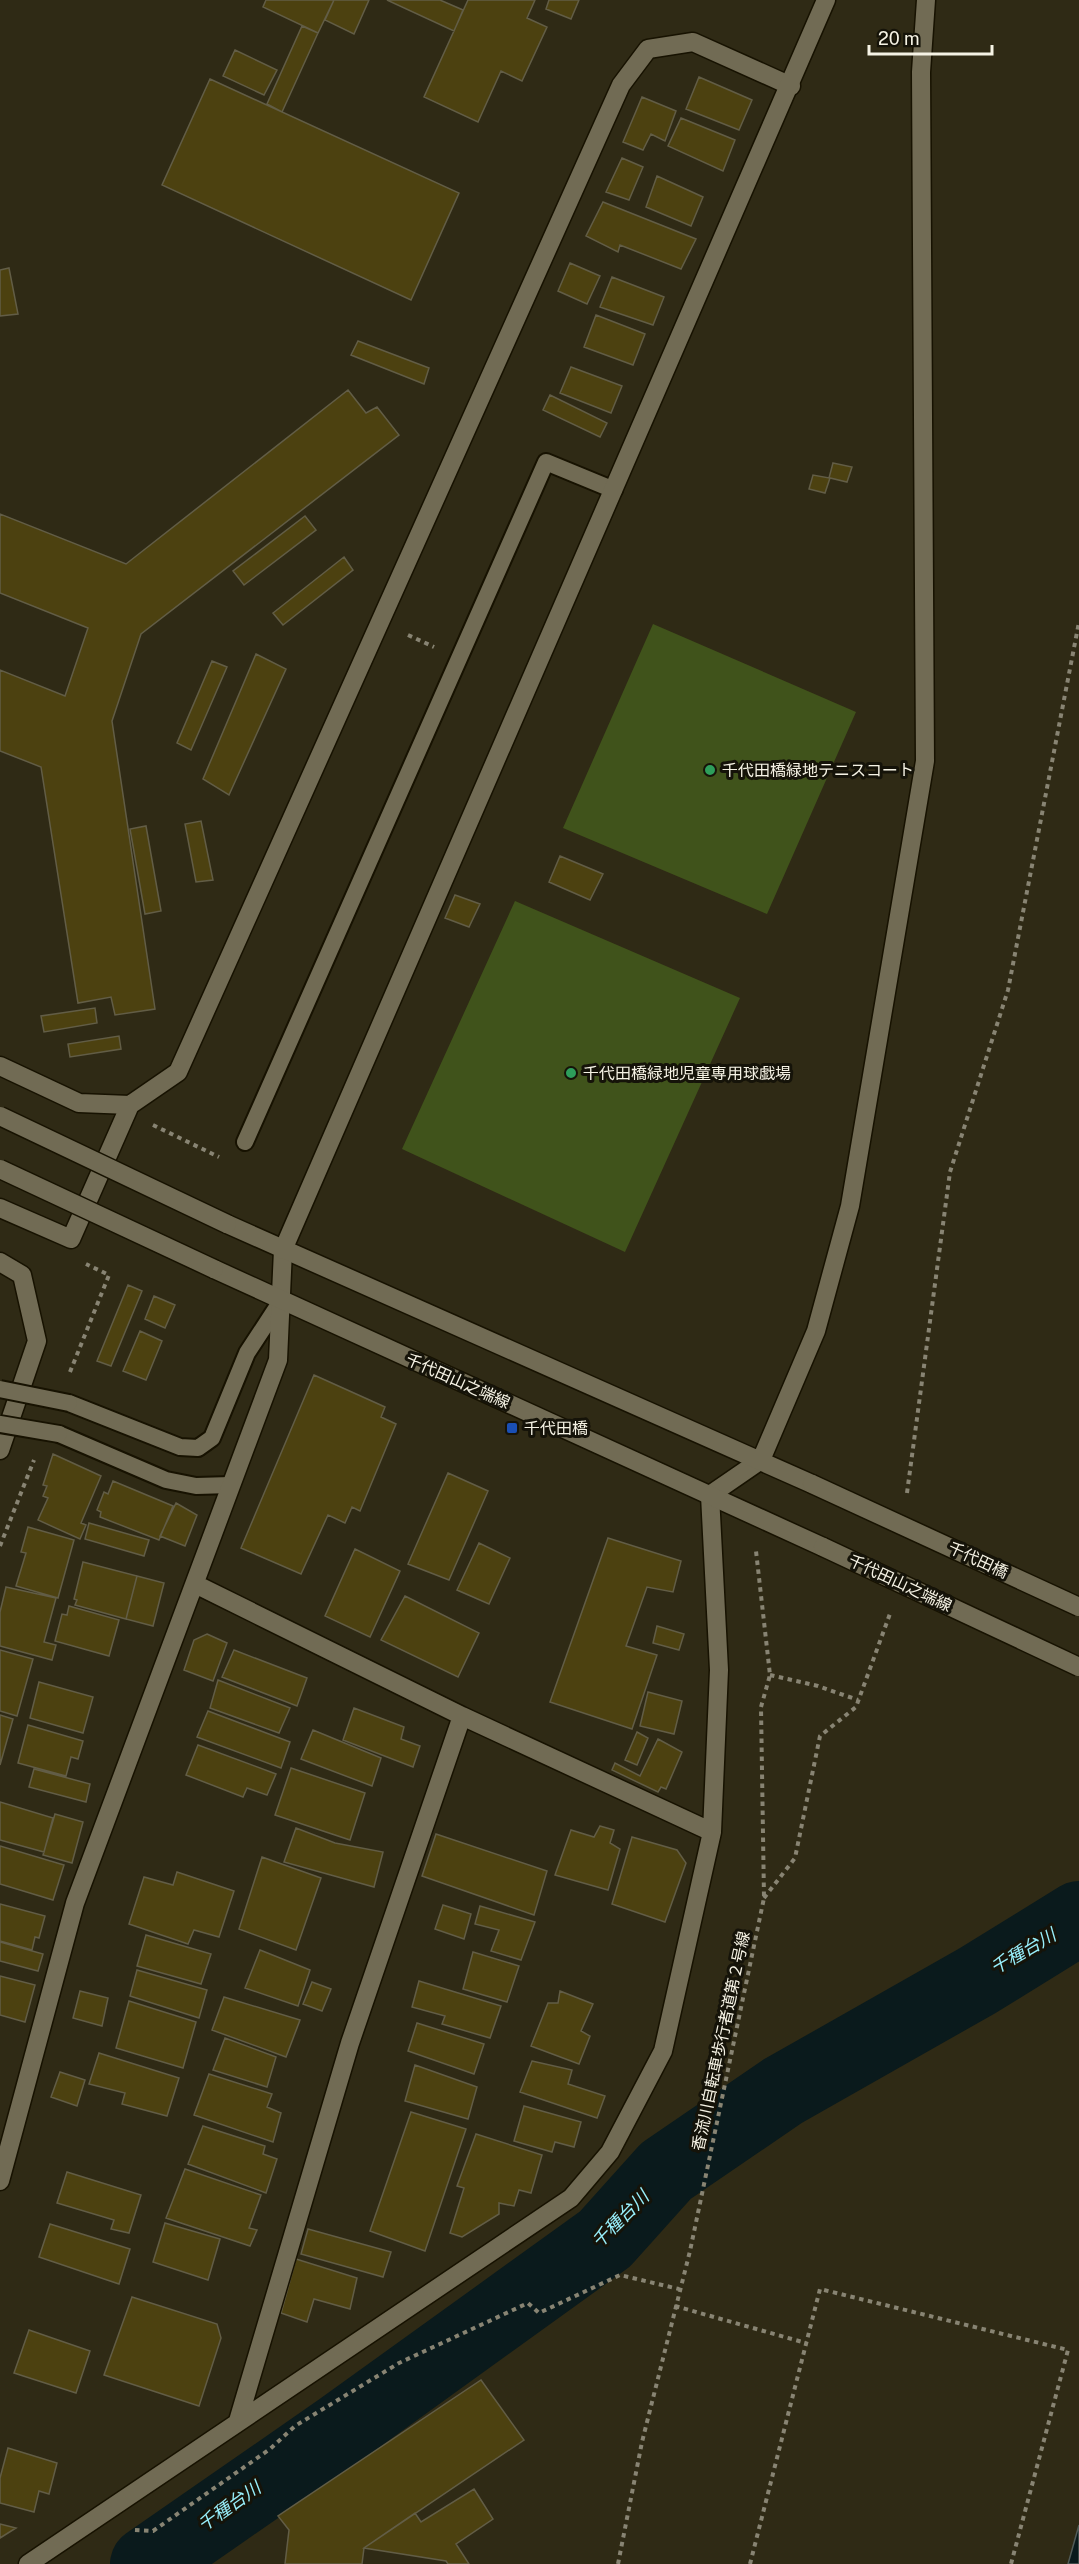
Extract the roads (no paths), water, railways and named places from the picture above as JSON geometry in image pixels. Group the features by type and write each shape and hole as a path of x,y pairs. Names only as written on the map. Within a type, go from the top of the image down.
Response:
{"street":[{"path":"0,2181 75,1903 278,1360 283,1250 826,0"},
{"path":"28,2564 571,2198 610,2152 663,2051 712,1832 719,1670 710,1495 761,1460 816,1331 850,1206 925,761 921,72 926,0"},
{"path":"0,1208 71,1239 130,1105 178,1072 621,85 648,49 693,42 790,86"},
{"path":"0,1066 79,1103 130,1105"},
{"path":"0,1116 283,1250 761,1460"},
{"name":"千代田山之端線","path":"0,1169 1079,1667"},
{"path":"0,1262 22,1275 37,1341 0,1450"},
{"name":"千代田橋","path":"761,1460 1079,1606"},
{"path":"195,1584 462,1716 712,1832"},
{"path":"238,2421 350,2043 462,1716"}],"lane":[{"path":"245,1142 546,462 614,490"},
{"path":"0,1389 69,1403 180,1447 198,1448 212,1438 247,1353 281,1300"},
{"path":"0,1424 59,1434 166,1480 196,1486 231,1485"}],"waterway":[{"name":"千種台川","path":"147,2564 340,2430 605,2239 666,2171 783,2091 977,1981 1079,1918"}],"place":[{"name":"千代田橋緑地テニスコート","path":"710,770"},
{"name":"千代田橋緑地児童専用球戯場","path":"571,1073"},
{"name":"千代田橋","path":"512,1428"}]}
